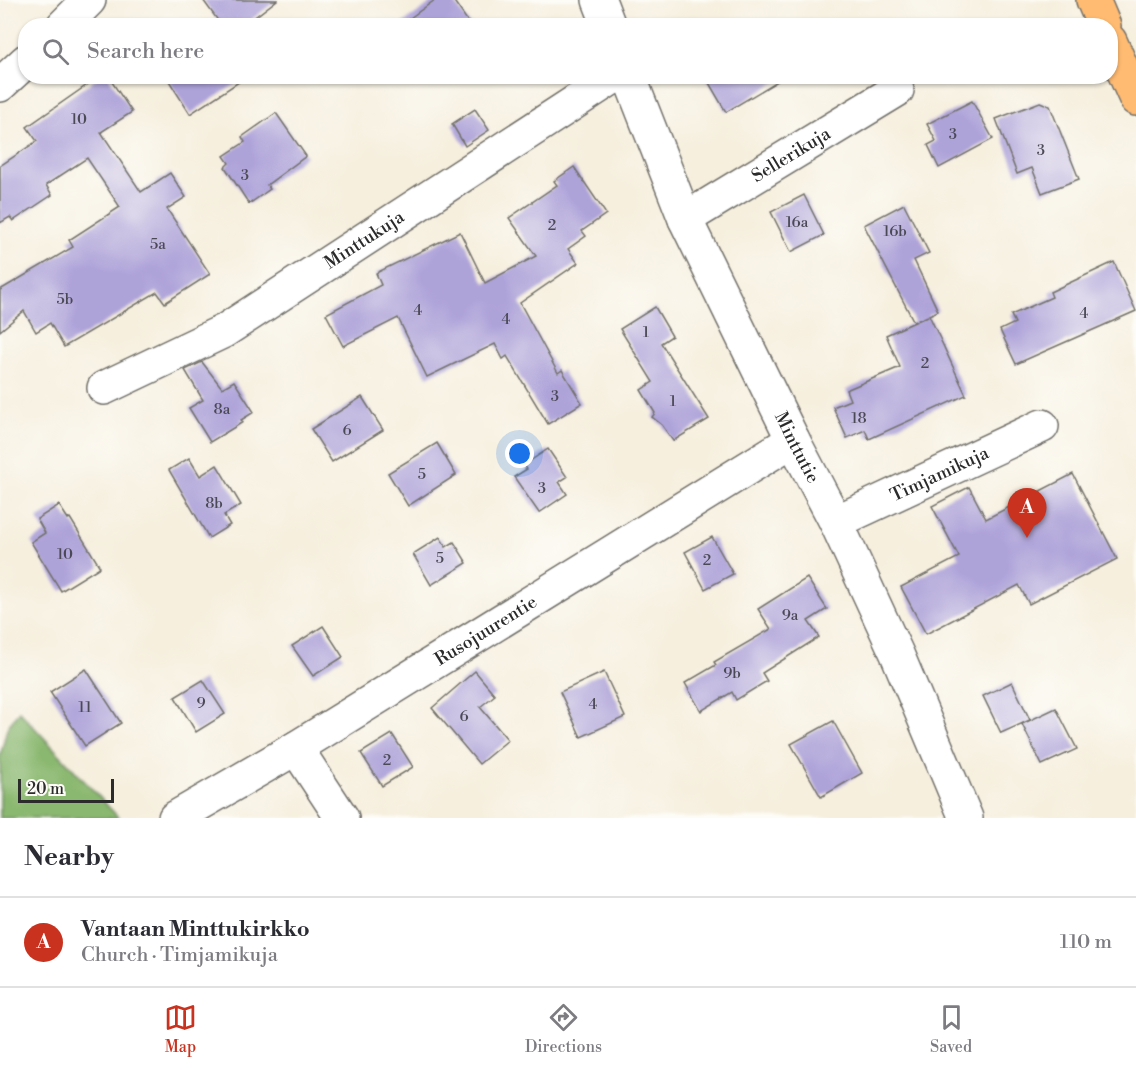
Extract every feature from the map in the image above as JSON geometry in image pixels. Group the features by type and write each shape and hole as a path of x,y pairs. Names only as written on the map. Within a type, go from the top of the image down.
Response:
{"main road":[{"path":"1093,0 1101,18"},
{"path":"1118,59 1136,99"}],"street":[{"path":"71,18 89,0"},
{"path":"599,0 606,18"},
{"path":"0,85 18,68"},
{"name":"Minttukuja","path":"104,388 224,331 603,84"},
{"name":"Minttutie","path":"632,84 685,219 793,440 836,522 897,654 966,818"},
{"name":"Sellerikuja","path":"685,219 897,90"},
{"name":"Timjamikuja","path":"836,522 1042,426"},
{"name":"Rusojuurentie","path":"175,818 296,748 793,440"},
{"path":"296,748 342,818"}],"green space":[{"path":"19,711 119,818 0,818 0,757 7,728"}],"building":[{"path":"203,0 277,0 253,18 216,18"},
{"path":"435,0 453,0 465,18 410,18"},
{"path":"89,84 113,84 132,112 101,132 141,192 170,173 186,197 167,209 210,274 165,303 157,292 64,347 50,323 36,332 24,311 0,331 0,290 73,247 69,240 120,207 87,158 46,185 52,195 13,221 10,217 0,223 0,166 37,141 27,127"},
{"path":"171,84 236,84 190,114"},
{"path":"710,84 773,84 726,112"},
{"path":"972,101 993,139 939,168 928,145 936,141 927,124"},
{"path":"1040,102 1050,106 1079,179 1042,193 1032,168 1017,174 996,119"},
{"path":"475,109 489,130 465,146 452,124"},
{"path":"276,113 306,156 267,185 270,189 249,204 225,167 229,163 224,156 245,142 242,137"},
{"path":"574,167 606,214 582,231 586,236 568,249 578,263 520,303 558,373 562,370 582,403 548,424 507,356 503,359 495,344 427,377 398,318 343,346 326,314 381,285 376,273 460,232 485,283 536,256 509,218 557,185 554,181"},
{"path":"804,195 824,235 791,252 771,212"},
{"path":"904,204 929,253 914,260 938,311 929,315 966,395 869,439 865,430 847,438 833,407 850,400 846,390 900,367 886,335 928,316 914,322 864,225"},
{"path":"1114,262 1136,311 1016,364 1000,330 1015,323 1011,315 1052,297 1050,292"},
{"path":"655,307 672,336 661,343 709,419 673,441 662,425 652,417 655,413 641,390 653,382 620,329"},
{"path":"202,362 222,388 234,381 254,412 241,420 243,422 210,442 189,408 203,400 185,370"},
{"path":"362,397 383,430 332,462 311,429"},
{"path":"437,443 456,475 408,506 388,473"},
{"path":"548,449 567,477 559,482 567,494 539,513 514,477 527,469 524,465"},
{"path":"189,458 200,476 217,465 241,505 224,515 230,525 209,538 169,470"},
{"path":"1073,474 1117,559 1029,604 1019,585 926,634 901,587 959,557 932,506 969,487 986,519"},
{"path":"59,505 68,519 70,518 100,567 61,591 31,542 45,533 37,519"},
{"path":"440,537 446,547 454,542 467,563 431,585 413,554"},
{"path":"712,537 733,574 705,589 685,552"},
{"path":"807,578 827,609 808,621 819,637 762,673 767,681 736,700 732,692 701,711 685,683 716,665 714,662 771,629 758,609"},
{"path":"323,626 343,657 313,676 292,646"},
{"path":"86,669 121,723 85,746 50,692"},
{"path":"475,671 495,695 480,707 508,740 479,764 432,708"},
{"path":"604,672 625,717 581,737 560,692"},
{"path":"203,680 225,714 196,732 175,697"},
{"path":"1012,682 1030,720 1001,733 983,696"},
{"path":"1056,708 1077,749 1042,765 1022,724"},
{"path":"833,721 862,773 821,797 791,744"},
{"path":"392,734 413,767 382,786 361,753"}],"place":[{"name":"Vantaan Minttukirkko","path":"1027,538"}]}
